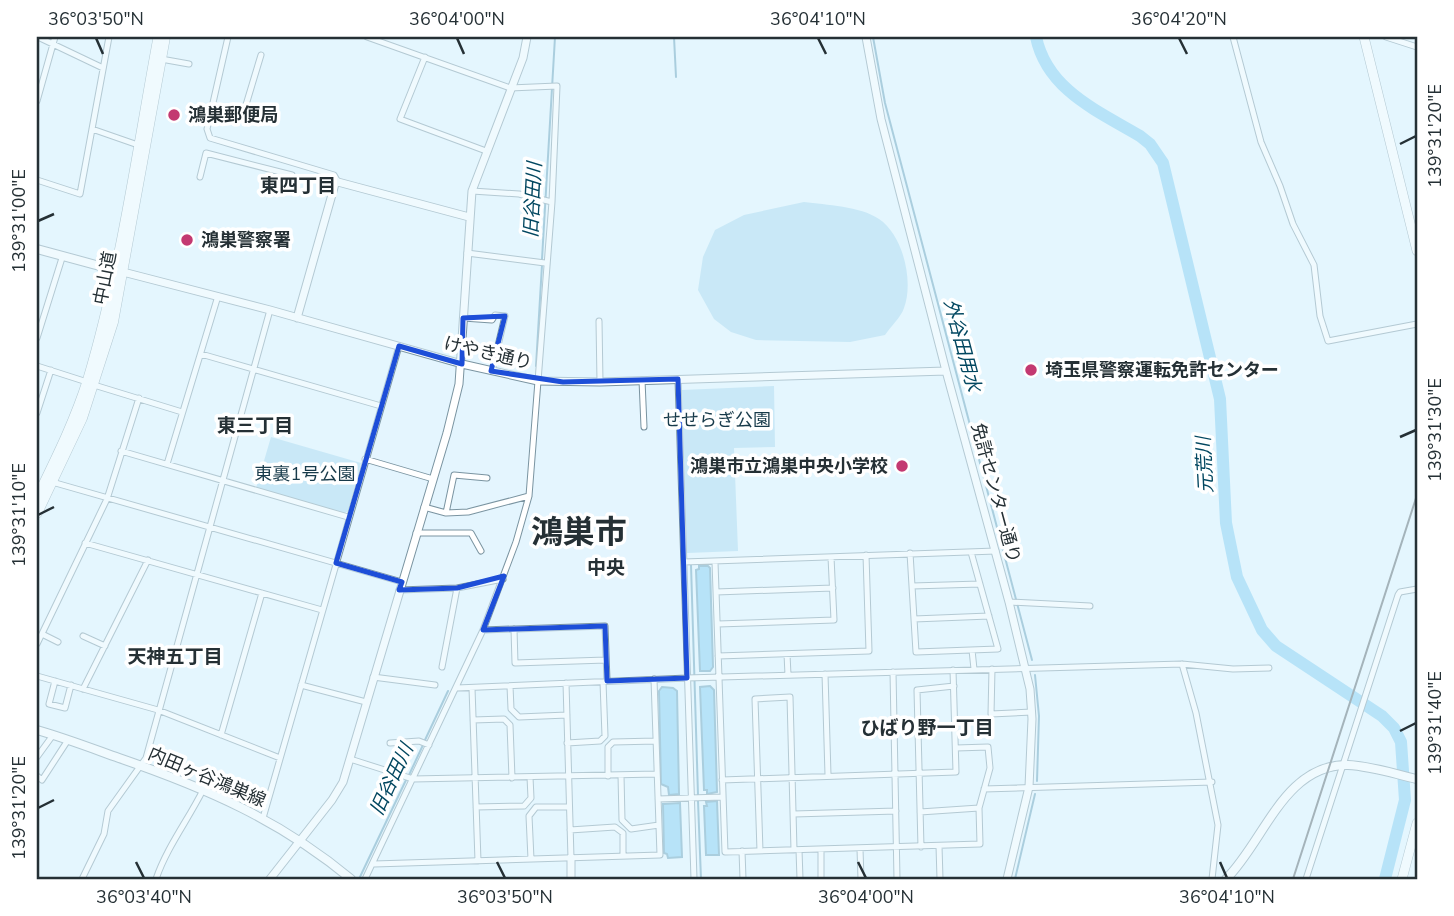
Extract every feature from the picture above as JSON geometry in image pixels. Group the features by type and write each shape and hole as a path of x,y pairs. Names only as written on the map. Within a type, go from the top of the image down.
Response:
{"highway":[{"name":"中山道","path":"37,498 91,383 113,322 138,145 158,37"},
{"name":"中山道","path":"119,271 165,37"},
{"name":"中山道","path":"37,513 45,481"}],"main road":[{"path":"1364,37 1417,251"},
{"name":"けやき通り","path":"37,249 62,258 119,271"},
{"name":"内田ヶ谷鴻巣線","path":"37,730 141,766 263,818 302,841 351,879"},
{"path":"1226,879 1290,791 1314,774 1341,766 1417,779"},
{"path":"1402,879 1417,823"}],"street":[{"path":"38,37 54,40 103,68"},
{"path":"37,180 80,194 109,37"},
{"path":"220,37 228,38 207,129 210,138 334,175 338,182 469,217"},
{"path":"365,879 482,630 503,579 529,496 545,263 552,201 557,86 510,88 367,37"},
{"path":"390,45 392,37"},
{"path":"270,879 339,792 350,759 447,433 462,364 472,191 525,51 527,37"},
{"name":"免許センター通り","path":"866,37 881,119 1026,668 1032,712 1029,788 1007,879"},
{"path":"1233,37 1261,142 1293,225 1314,265 1320,316 1328,341 1417,324"},
{"path":"1386,37 1417,47"},
{"path":"37,101 54,40"},
{"path":"242,118 261,55"},
{"path":"425,57 400,119 486,151"},
{"path":"161,59 189,64"},
{"path":"92,129 138,145"},
{"path":"200,177 206,153 292,175"},
{"path":"265,168 269,156"},
{"path":"297,318 335,184 338,182"},
{"path":"472,191 519,194 552,201"},
{"path":"467,253 545,263"},
{"path":"37,338 62,258"},
{"name":"けやき通り","path":"119,271 462,364 538,381 600,382 946,371"},
{"path":"167,464 218,296"},
{"path":"82,879 104,834 108,811 146,758 270,310"},
{"path":"463,318 492,320 495,315 505,316 492,371"},
{"path":"599,321 600,382"},
{"path":"263,818 399,346"},
{"path":"201,354 381,406"},
{"path":"37,366 182,412"},
{"path":"37,413 51,370"},
{"path":"678,379 694,879"},
{"path":"642,380 644,427"},
{"path":"37,645 41,631 107,499 139,398"},
{"path":"121,451 348,517"},
{"path":"365,459 433,479"},
{"path":"446,513 454,475 487,478"},
{"path":"45,481 336,563 400,586 457,588 503,579"},
{"path":"424,507 446,513 468,512 529,496"},
{"path":"416,533 471,533 481,551"},
{"path":"85,542 322,610"},
{"path":"684,562 996,551"},
{"path":"910,552 916,652 999,649 971,552"},
{"path":"718,656 869,651 866,555"},
{"path":"718,624 834,620 831,556"},
{"path":"83,689 148,560"},
{"path":"715,562 724,852 980,844 979,808 990,768 988,747 956,747"},
{"path":"912,586 980,584"},
{"path":"442,667 457,588"},
{"path":"716,592 833,588"},
{"path":"1306,879 1398,595 1417,589"},
{"path":"221,735 262,593"},
{"path":"1009,602 1090,606"},
{"path":"914,619 989,616"},
{"path":"482,630 605,626 605,736 600,741 568,743"},
{"path":"514,629 515,663 606,660"},
{"path":"41,631 58,642"},
{"path":"83,636 105,646"},
{"path":"972,650 974,669"},
{"path":"787,654 789,675"},
{"path":"457,688 974,669 1182,664 1233,669 1269,668"},
{"path":"1182,664 1212,782 1218,825 1212,879"},
{"path":"992,669 991,714 1032,712"},
{"path":"722,780 956,772 953,670"},
{"path":"893,672 897,879"},
{"path":"825,674 828,775"},
{"path":"37,676 158,709 280,758"},
{"path":"373,677 435,685"},
{"path":"374,863 660,855 654,679"},
{"path":"55,681 49,704 65,708 71,685"},
{"path":"566,683 571,879"},
{"path":"301,685 366,702"},
{"path":"510,686 511,709 519,717 566,715"},
{"path":"921,847 917,690 954,687"},
{"path":"472,688 478,861"},
{"path":"760,851 755,699 790,697 794,814 800,879"},
{"path":"473,720 504,719 510,725 512,778"},
{"path":"37,757 53,735"},
{"path":"37,776 42,779 68,740"},
{"path":"390,743 419,741 429,745"},
{"path":"608,776 607,747 613,741 656,741"},
{"path":"350,759 413,779 657,774"},
{"path":"621,775 622,820 631,828 659,825"},
{"path":"477,807 524,806 531,798 530,777"},
{"path":"984,789 1212,782"},
{"path":"156,879 202,790"},
{"path":"658,799 722,797"},
{"path":"531,859 529,816 536,807 569,807"},
{"path":"920,812 979,808"},
{"path":"794,814 896,811"},
{"path":"570,830 615,827 623,833 623,856"},
{"path":"939,846 940,879"},
{"path":"860,849 861,879"},
{"path":"821,850 821,879"},
{"path":"742,852 743,879"}],"highlighted area":[{"path":"505,316 491,371 563,382 678,379 687,678 607,681 605,626 483,630 504,576 457,588 399,590 402,582 336,563 399,346 462,364 463,318"}],"green space":[{"path":"804,202 862,211 879,219 894,236 907,272 907,297 903,311 885,335 850,342 756,340 731,332 714,319 698,290 703,257 715,230 744,215"},
{"name":"せせらぎ公園","path":"774,386 775,447 734,448 738,551 687,553 682,390"},
{"name":"東裏1号公園","path":"271,437 361,463 348,511 345,513 256,488"}],"shaded area":[{"path":"699,566 710,568 713,667 710,671 700,671 696,570"},
{"path":"710,686 714,690 717,792 707,794 707,790 704,790 700,687"},
{"path":"662,687 677,691 679,794 669,795 668,787 661,784 659,691"},
{"path":"717,801 719,855 706,855 704,806 707,806 706,802"},
{"path":"680,803 682,857 668,858 664,853 663,804"}],"waterway":[{"name":"旧谷田川","path":"542,259 555,37"},
{"path":"674,37 676,77"},
{"name":"外谷田用水","path":"873,37 885,103 1032,660"},
{"name":"元荒川","path":"1036,37 1042,55 1063,85 1092,108 1140,136 1150,144 1163,163 1220,399 1226,523 1237,577 1262,630 1276,646 1382,716 1394,728 1401,742 1405,800 1385,879"},
{"name":"旧谷田川","path":"536,366 542,265"},
{"path":"691,565 698,795"},
{"name":"外谷田用水","path":"1035,675 1039,716 1037,781"},
{"name":"旧谷田川","path":"425,740 448,691"},
{"name":"旧谷田川","path":"409,775 423,745"},
{"name":"旧谷田川","path":"359,879 406,780"},
{"name":"外谷田用水","path":"1015,879 1035,794"},
{"path":"698,801 701,879"}],"railway":[{"path":"1293,879 1417,495"}],"place":[{"name":"鴻巣郵便局","path":"174,115"},
{"name":"鴻巣警察署","path":"187,240"},
{"name":"埼玉県警察運転免許センター","path":"1031,370"},
{"name":"鴻巣市立鴻巣中央小学校","path":"902,466"}],"district":[{"name":"東四丁目","path":"298,185"},
{"name":"東三丁目","path":"255,425"},
{"name":"鴻巣市","path":"579,532"},
{"name":"中央","path":"606,567"},
{"name":"天神五丁目","path":"175,656"},
{"name":"ひばり野一丁目","path":"927,727"}]}
